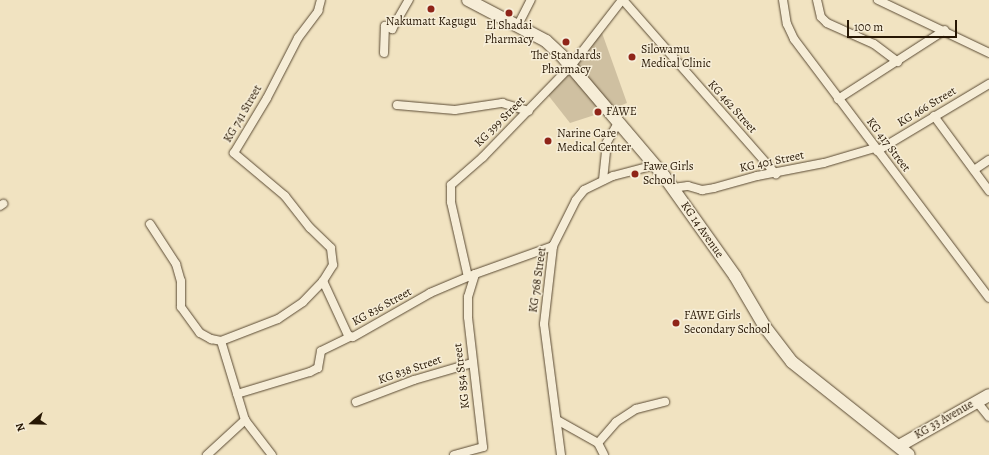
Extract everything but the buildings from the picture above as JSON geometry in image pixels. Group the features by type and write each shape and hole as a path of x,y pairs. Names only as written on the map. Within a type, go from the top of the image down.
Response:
{"main road":[{"name":"KG 14 Avenue","path":"468,0 546,41 572,66 673,188 735,276 765,327 792,362 909,455"},
{"name":"KG 33 Avenue","path":"899,446 989,395"}],"street":[{"name":"KG 741 Street","path":"321,0 318,12 298,38 267,98 234,153 285,196 310,228 331,248 333,265 323,281"},
{"path":"384,53 385,26 392,29 410,0"},
{"path":"518,25 531,0"},
{"name":"KG 399 Street","path":"472,275 450,188 529,111 572,66 622,0"},
{"name":"KG 462 Street","path":"622,0 776,174"},
{"name":"KG 417 Street","path":"783,0 787,24 794,39 989,298"},
{"path":"817,0 821,17 827,23 874,44 898,62"},
{"path":"878,0 945,30 989,53"},
{"path":"838,99 898,62 945,30"},
{"name":"KG 466 Street","path":"876,149 989,84"},
{"path":"397,105 455,110 502,103 529,111"},
{"path":"934,116 989,191"},
{"path":"603,180 607,142 619,121"},
{"name":"KG 401 Street","path":"673,188 688,186 702,190 714,188 757,176 776,174 876,149"},
{"path":"974,170 989,160"},
{"name":"KG 768 Street","path":"561,455 544,324 553,246 576,200 584,190 603,180 655,165"},
{"path":"150,224 176,264 181,281 182,307 189,320 204,337 222,340 250,331 290,313 323,281"},
{"name":"KG 836 Street","path":"323,281 350,337 430,293 472,275 553,246"},
{"name":"KG 854 Street","path":"454,455 483,451 472,363 468,297 472,275"},
{"path":"237,394 310,372 318,368 321,351 350,337"},
{"path":"222,340 245,420 272,455"},
{"name":"KG 838 Street","path":"356,402 414,380 472,363"},
{"path":"598,443 616,422 636,409 665,402"},
{"path":"977,402 989,417"},
{"path":"207,455 245,420"},
{"path":"557,420 598,443 604,455"}],"shaded area":[{"path":"601,30 627,103 612,109 574,66"},
{"name":"FAWE","path":"572,70 607,111 570,123 548,95"}],"place":[{"name":"Nakumatt Kagugu","path":"431,9"},
{"name":"El Shadai Pharmacy","path":"509,13"},
{"name":"The Standards Pharmacy","path":"566,42"},
{"name":"Silowamu Medical Clinic","path":"632,57"},
{"name":"FAWE","path":"598,112"},
{"name":"Narine Care Medical Center","path":"548,141"},
{"name":"Fawe Girls School","path":"635,174"},
{"name":"FAWE Girls Secondary School","path":"676,323"}]}
